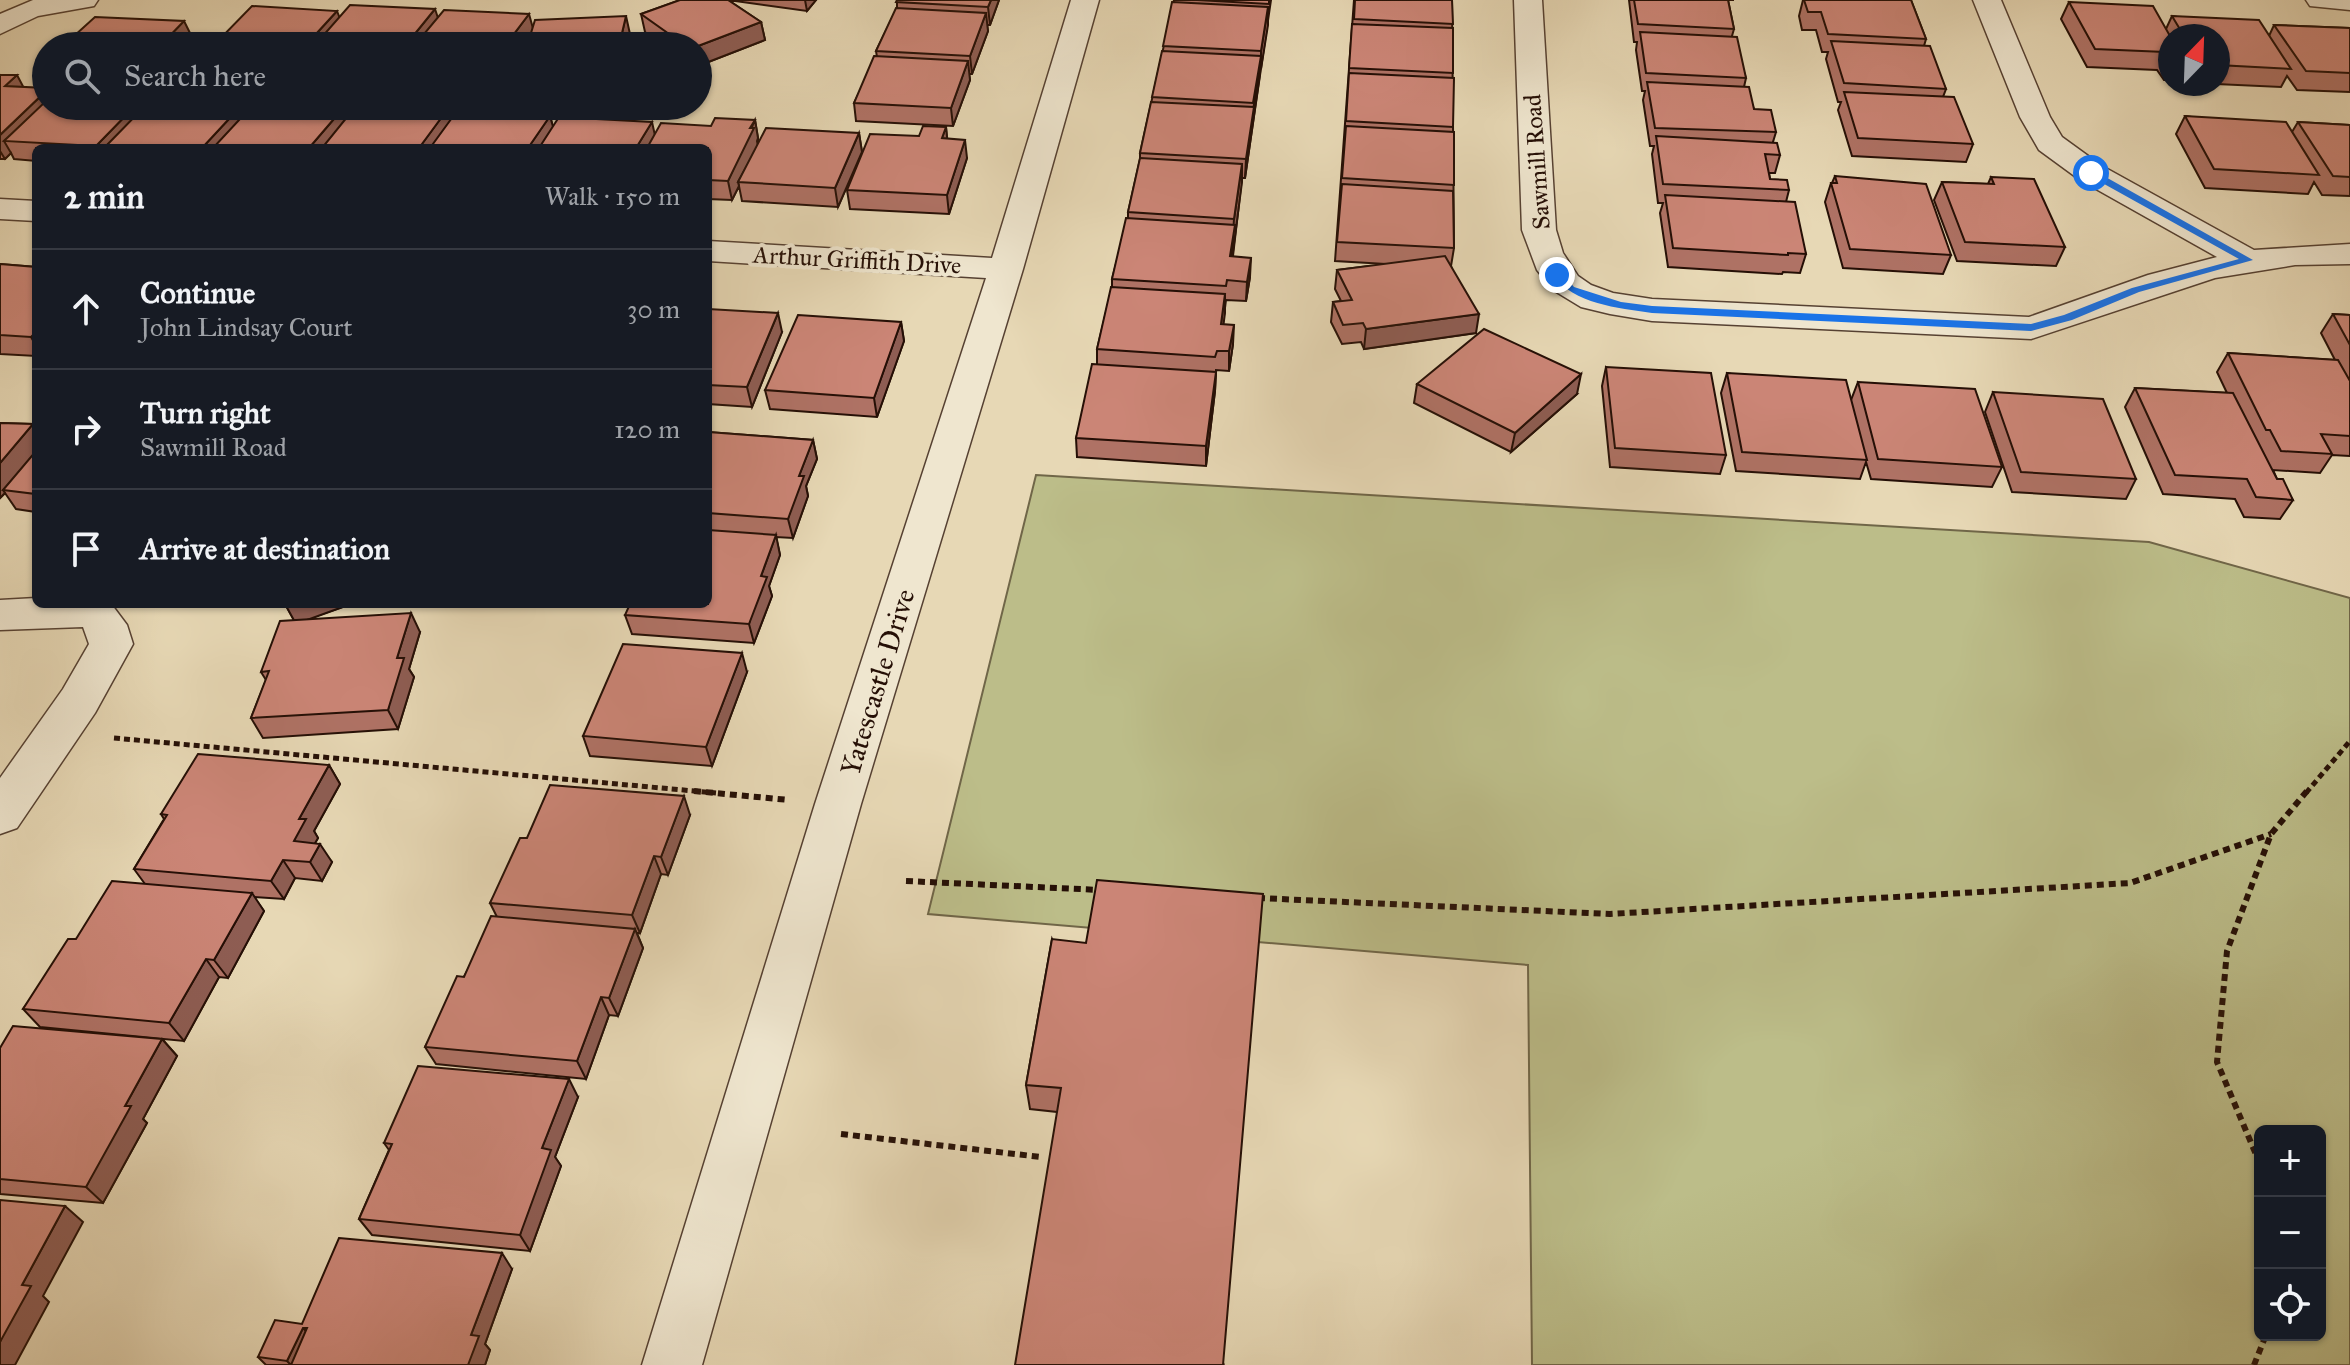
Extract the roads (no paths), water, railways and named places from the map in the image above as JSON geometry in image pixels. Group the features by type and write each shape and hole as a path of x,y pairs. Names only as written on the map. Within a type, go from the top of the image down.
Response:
{"street":[{"path":"0,25 30,9 84,0"},
{"name":"Yatescastle Drive","path":"672,1365 838,804 1006,269 1085,0"},
{"name":"Sawmill Road","path":"1528,0 1539,230 1546,257 1557,275 1571,290 1585,295 1652,310 2031,328 2068,318 2136,290 2248,260 2324,253 2350,254"},
{"path":"1987,0 2035,117 2050,143 2091,173 2248,260"},
{"path":"2320,0 2350,2"},
{"path":"0,209 32,211"},
{"name":"Arthur Griffith Drive","path":"712,251 1006,269"},
{"path":"0,615 25,616 67,610 96,614 107,626 111,644 57,732 0,815"}]}
